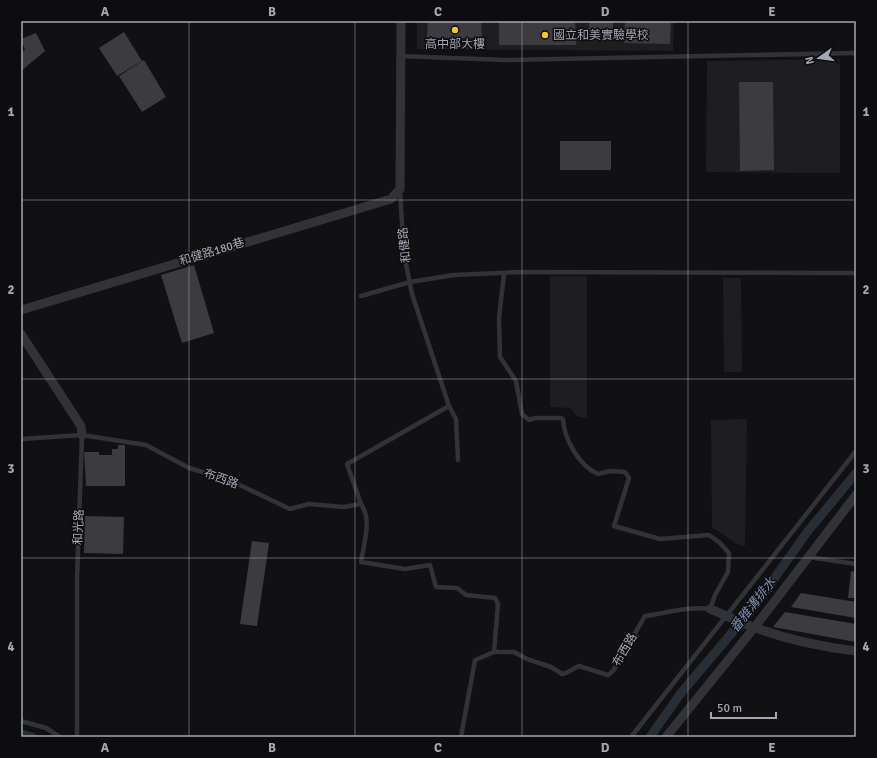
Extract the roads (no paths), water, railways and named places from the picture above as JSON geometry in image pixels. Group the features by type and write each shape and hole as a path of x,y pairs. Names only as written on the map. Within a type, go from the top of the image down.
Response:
{"street":[{"name":"和健路","path":"400,189 401,21"},
{"name":"和健路180巷","path":"21,310 391,199 400,189"},
{"name":"和光路","path":"21,334 81,426 82,435"},
{"path":"666,737 751,626 856,495"},
{"path":"710,609 751,626 817,646 856,651"}],"lane":[{"path":"400,56 505,60 856,53"},
{"name":"和健路","path":"400,189 404,254 410,282 449,406 456,419 458,460"},
{"path":"361,296 410,282 454,275 856,273"},
{"path":"504,274 499,318 500,357 516,381 522,414 529,420 535,418 563,419 569,441 585,466 591,471 598,474 610,471 626,472 629,478 614,526 652,538 660,539 709,535 719,542 729,553 728,572 714,595 710,609"},
{"path":"449,406 347,464 361,504 365,510 367,521 361,562 405,569 430,565 436,587 457,588 466,595 495,598 498,604 494,652"},
{"name":"布西路","path":"21,439 82,435 146,445 189,468 227,479 290,509 309,504 344,507 361,504"},
{"name":"和光路","path":"77,737 77,579 82,435"},
{"path":"631,737 729,616 856,451"},
{"path":"807,557 856,564"},
{"name":"布西路","path":"461,737 475,660 494,652 520,654 526,658 551,667 562,674 579,666 608,675 613,671 645,616 687,609 710,609"},
{"path":"21,721 46,728 60,737"}],"waterway":[{"name":"番雅溝排水","path":"650,737 681,693 753,608 808,531 856,473"},
{"path":"21,734 32,737"}],"place":[{"name":"高中部大樓","path":"455,30"},
{"name":"國立和美實驗學校","path":"545,35"}]}
